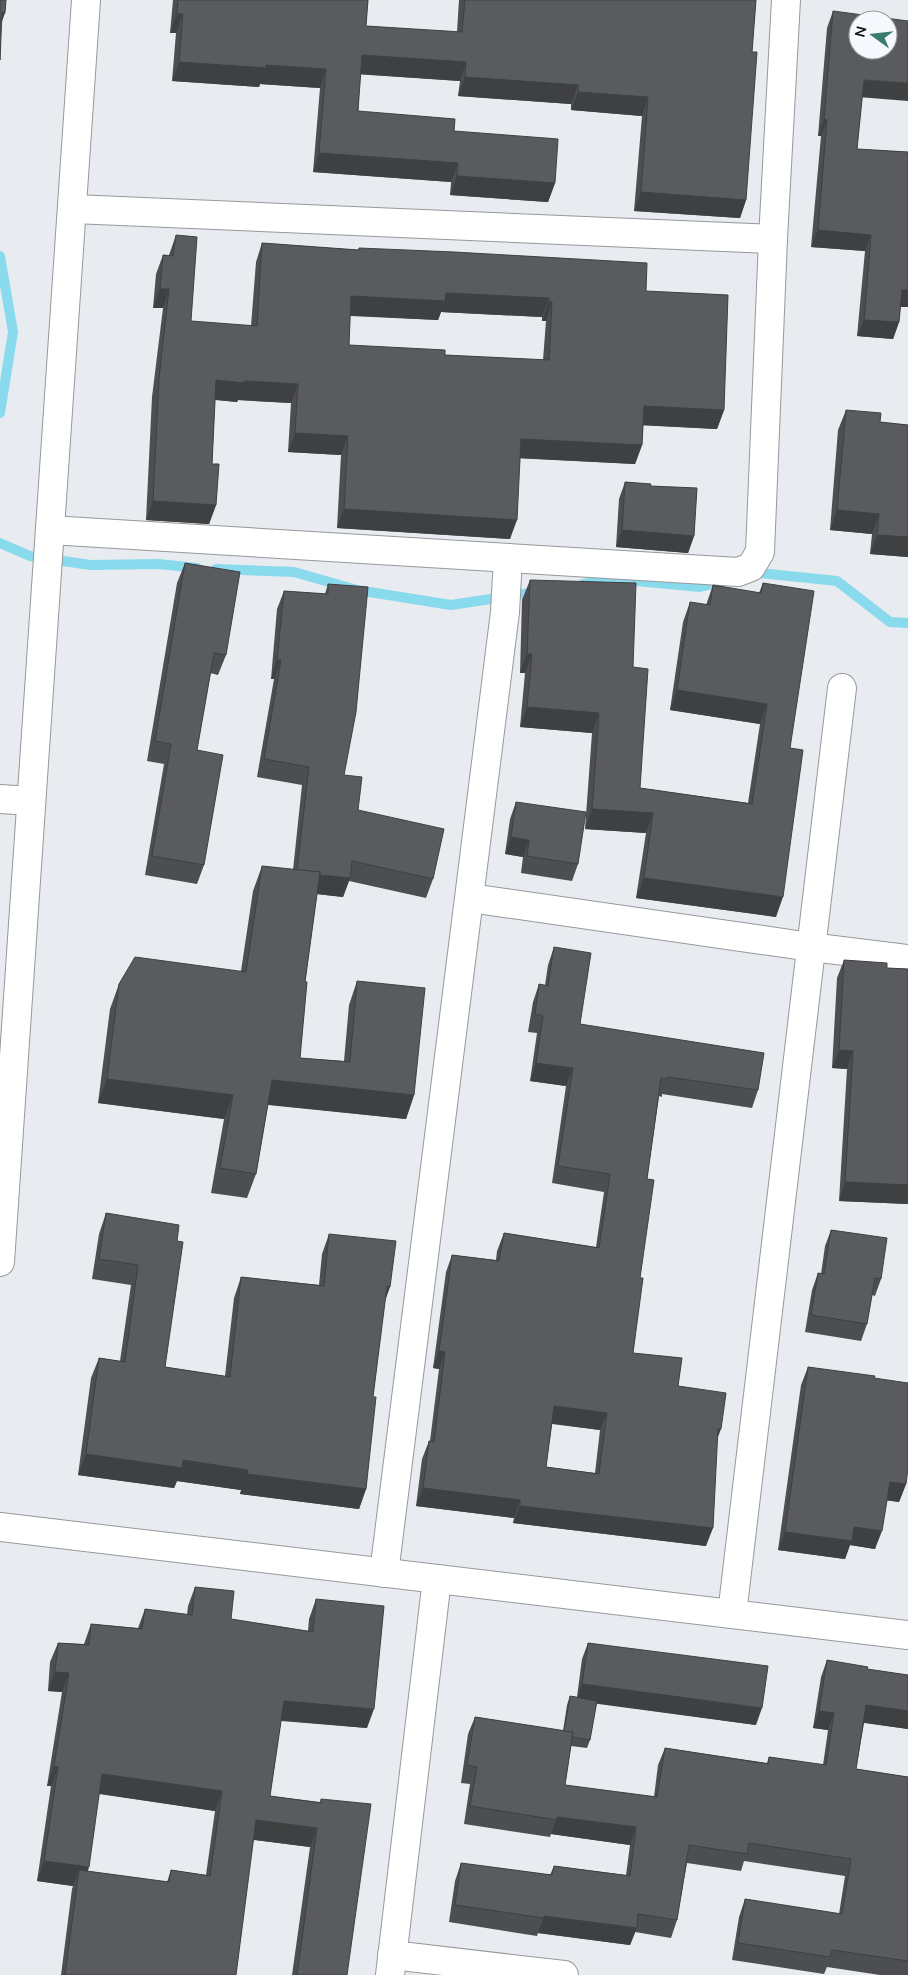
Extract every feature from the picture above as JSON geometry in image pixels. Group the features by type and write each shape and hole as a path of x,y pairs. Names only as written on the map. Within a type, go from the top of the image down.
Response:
{"street":[{"path":"0,1262 86,0"},
{"path":"50,530 508,565 738,572 751,567 760,552 773,240 786,0"},
{"path":"73,209 773,240"},
{"path":"384,1573 470,898 505,612 508,565"},
{"path":"732,1614 842,688"},
{"path":"0,799 31,801"},
{"path":"470,898 908,959"},
{"path":"0,1527 908,1635"},
{"path":"437,1579 391,1965 564,1975"}],"building":[{"path":"0,0 6,0 5,13 2,12 0,60"},
{"path":"178,0 368,0 366,26 462,32 465,0 756,0 752,52 757,52 746,200 641,192 648,97 578,92 578,85 465,77 466,62 362,55 358,111 455,119 454,131 558,139 555,183 457,176 458,163 319,153 326,69 266,65 266,68 179,62 183,14 177,14"},
{"path":"833,11 848,13 848,60 898,60 898,20 908,21 908,83 864,80 857,149 908,152 908,290 902,290 899,322 864,320 871,235 818,230 827,120 824,119"},
{"path":"176,235 197,237 191,321 257,326 262,243 359,250 359,248 454,252 647,263 646,291 728,295 724,410 644,406 642,445 521,439 517,520 344,509 348,436 295,433 298,384 244,381 244,383 216,380 212,464 219,464 216,505 153,501 159,378 169,289 160,289 163,255 173,256","holes":["446,293 549,298 549,302 552,302 549,360 445,355 445,350 349,345 351,296 445,301"]},
{"path":"846,410 881,413 880,422 908,425 908,537 877,535 879,514 837,510"},
{"path":"625,482 651,484 650,486 697,488 694,536 622,530"},
{"path":"185,563 240,572 226,655 214,653 197,750 223,755 204,865 152,856 171,744 155,741"},
{"path":"530,580 636,583 633,667 648,669 640,788 752,804 767,704 677,690 690,602 710,605 713,585 761,593 763,583 814,591 790,748 803,750 783,897 644,878 653,813 592,809 599,713 527,707 532,654 527,654"},
{"path":"328,584 368,587 356,712 344,775 362,777 358,810 444,829 433,879 352,861 350,878 320,875 320,872 297,870 309,767 264,759 281,660 277,660 284,591 328,594"},
{"path":"516,802 586,812 578,864 527,856 529,840 511,837"},
{"path":"262,866 320,872 305,982 307,982 300,1058 350,1062 357,981 425,988 414,1095 272,1080 256,1174 220,1168 233,1095 107,1079 119,984 135,957 246,972"},
{"path":"554,947 591,953 580,1024 764,1053 758,1090 668,1077 668,1079 661,1078 647,1179 654,1180 640,1278 643,1278 633,1353 682,1358 678,1386 726,1393 721,1429 718,1429 713,1528 520,1506 520,1500 423,1488 429,1441 434,1442 445,1352 439,1351 452,1255 499,1261 504,1233 599,1248 610,1174 558,1166 573,1068 536,1063 543,1016 535,1014 539,984 548,986","holes":["554,1406 607,1413 599,1474 546,1467"]},
{"path":"844,960 887,963 887,968 908,969 908,1185 845,1182 853,1051 839,1050"},
{"path":"106,1213 179,1225 177,1241 183,1242 165,1367 230,1377 241,1277 324,1286 329,1234 396,1241 390,1287 387,1286 373,1397 376,1397 366,1489 247,1474 248,1470 183,1460 182,1468 86,1454 99,1358 125,1362 138,1265 99,1259"},
{"path":"831,1230 887,1238 881,1279 875,1278 867,1324 811,1315 818,1273 824,1274"},
{"path":"808,1367 875,1376 874,1378 908,1383 908,1468 906,1484 890,1482 882,1531 854,1527 852,1541 785,1532"},
{"path":"195,1587 234,1591 231,1619 313,1632 316,1599 384,1606 374,1709 284,1701 270,1796 321,1803 321,1799 371,1804 347,1975 297,1975 317,1828 256,1820 236,1975 65,1975 79,1870 169,1882 171,1870 210,1876 222,1791 102,1774 89,1867 44,1861 58,1767 54,1766 69,1673 55,1672 58,1643 89,1645 91,1624 142,1629 145,1609 192,1615"},
{"path":"588,1643 768,1666 762,1708 582,1684"},
{"path":"827,1660 868,1667 867,1669 908,1675 908,1711 866,1705 856,1769 908,1777 908,1961 832,1950 830,1957 738,1943 745,1899 842,1914 851,1859 749,1843 747,1854 689,1845 677,1920 638,1914 637,1928 544,1916 544,1918 455,1905 461,1863 552,1875 554,1866 630,1876 636,1827 557,1817 557,1820 470,1806 477,1767 467,1765 475,1717 573,1732 565,1785 657,1797 665,1748 768,1764 769,1757 826,1765 834,1713 819,1711"},
{"path":"570,1696 597,1701 590,1740 572,1737 573,1732 564,1731"}],"waterway":[{"path":"0,256 13,332 0,413"},
{"path":"0,543 30,556 90,565 158,564 197,568"},
{"path":"216,569 294,572 357,590 451,605 537,592"},
{"path":"751,575 759,573 837,581 890,622 908,623"},
{"path":"583,584 615,579 700,587 725,581"}]}
